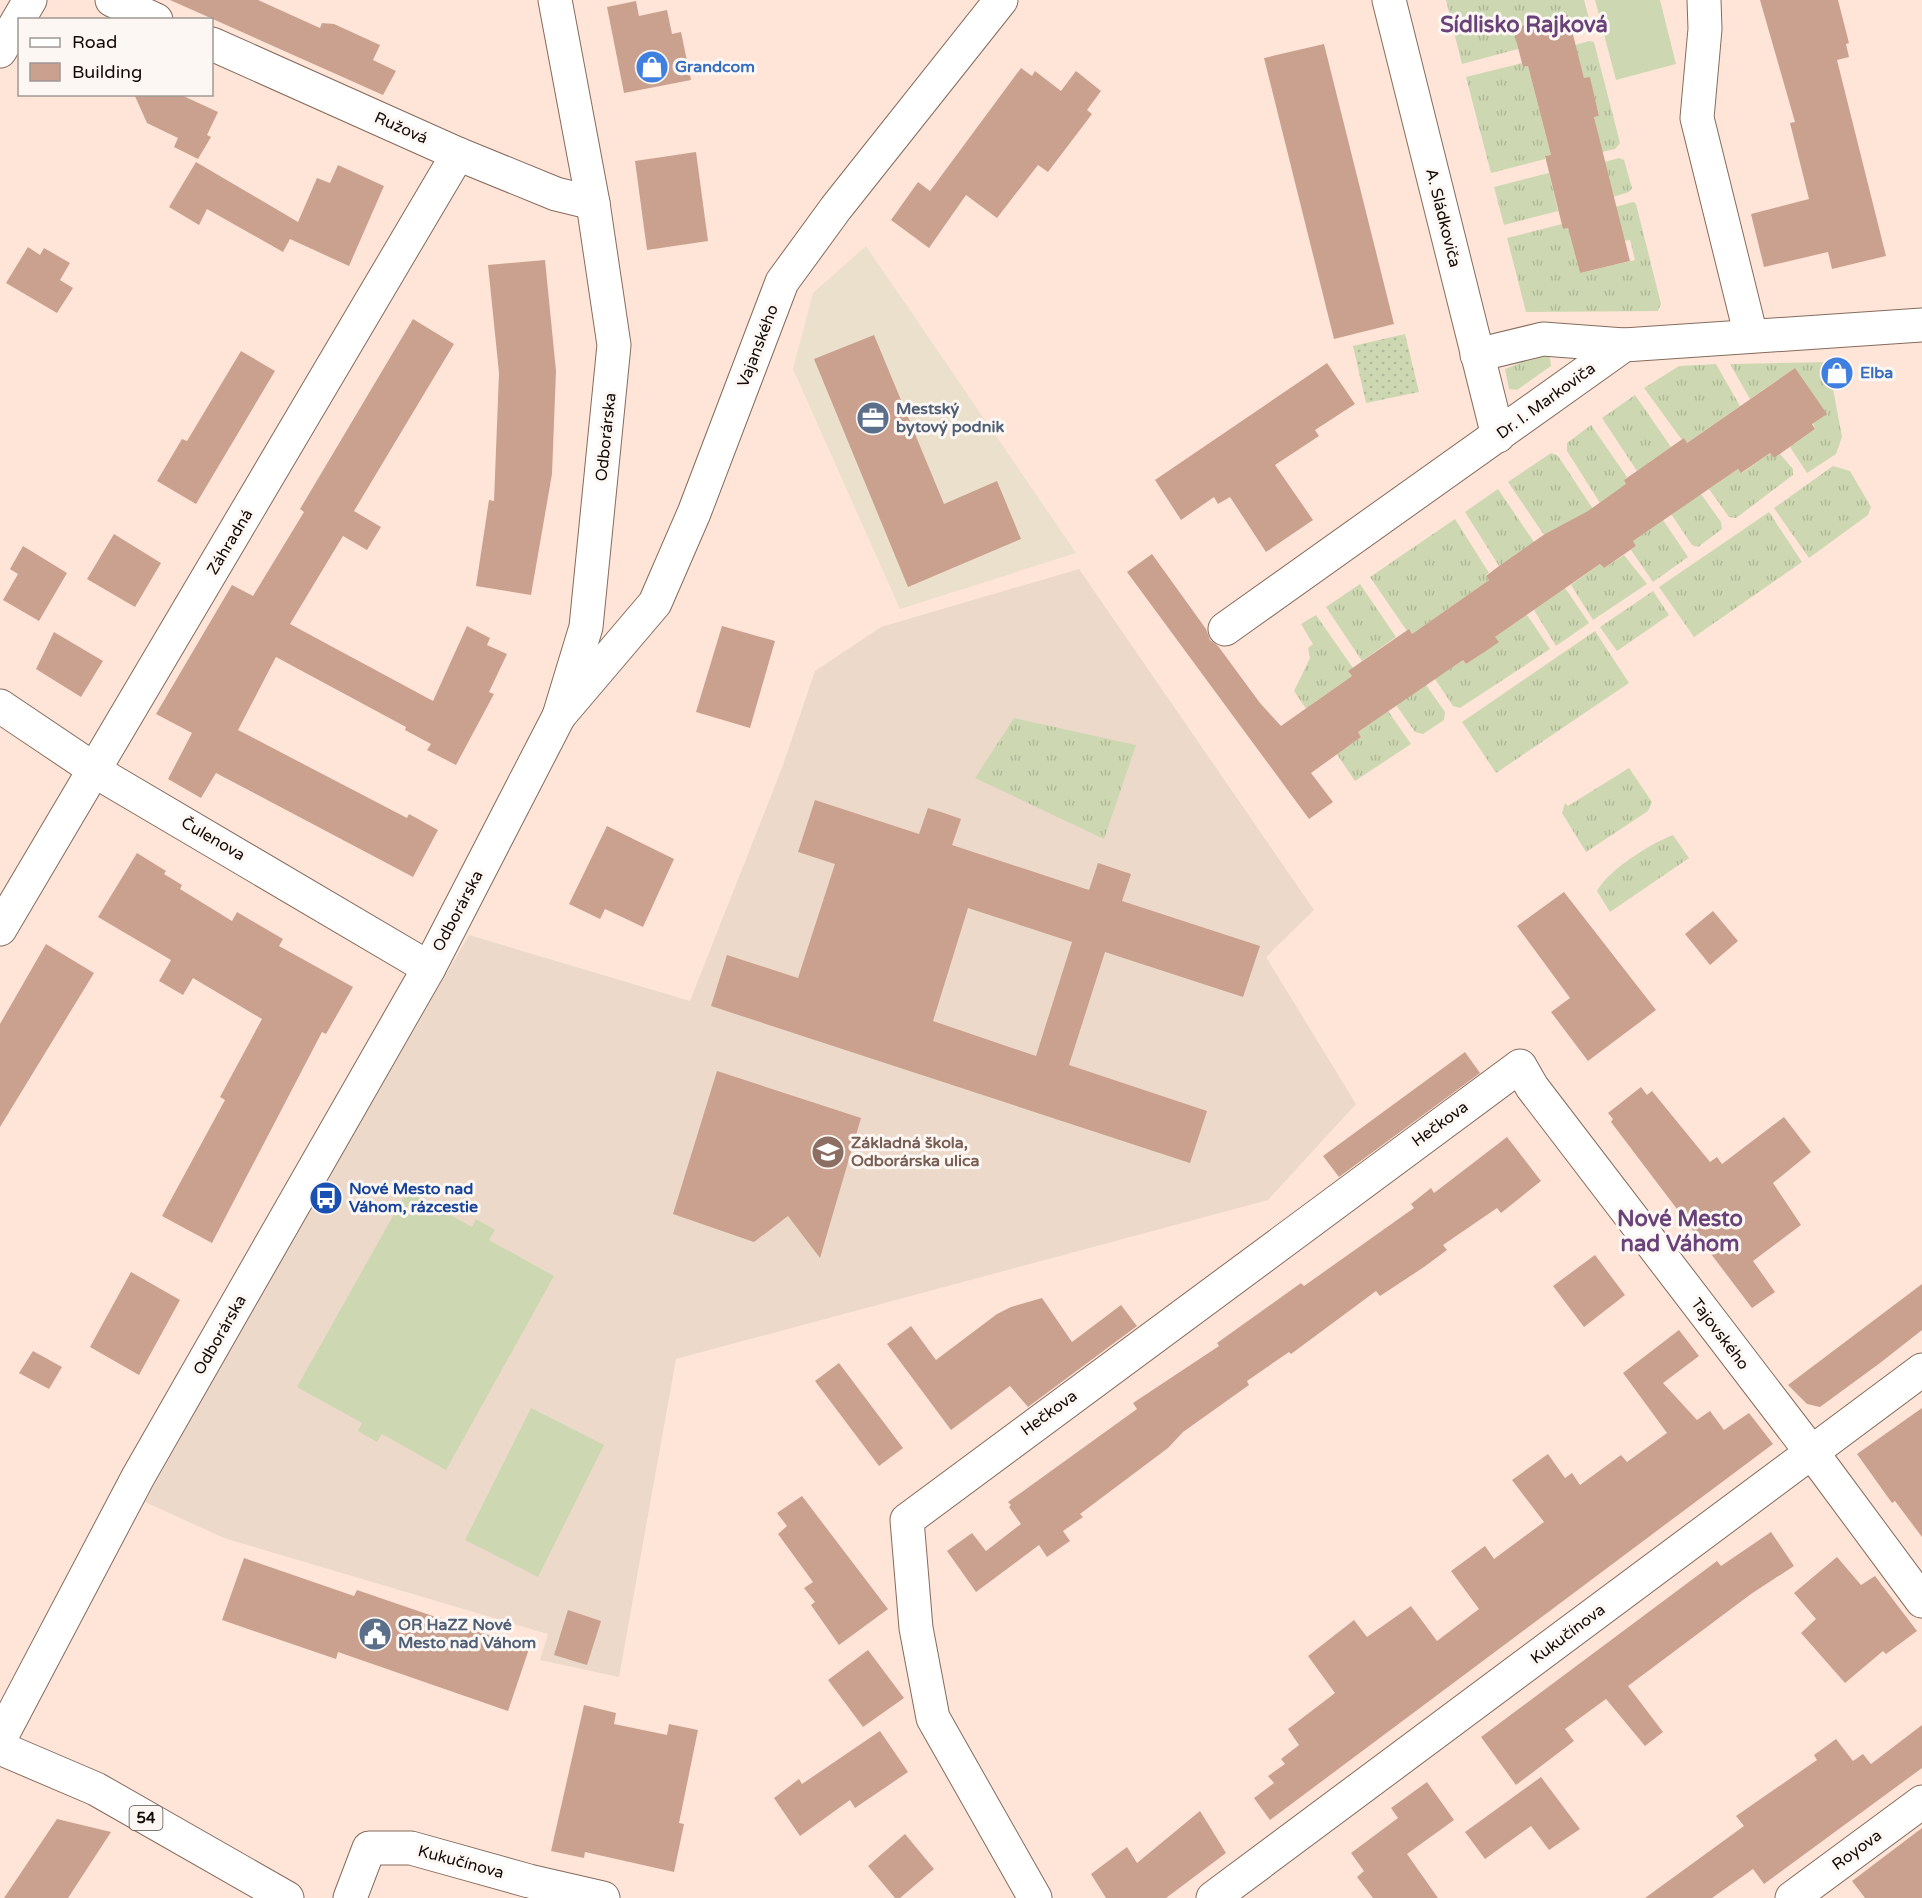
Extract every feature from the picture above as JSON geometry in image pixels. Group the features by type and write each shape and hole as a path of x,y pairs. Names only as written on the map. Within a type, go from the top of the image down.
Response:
{"street":[{"path":"19,18 30,0"},
{"path":"112,0 152,18"},
{"name":"Odborárska","path":"0,1739 138,1477 429,968 559,716 586,627 612,384 614,345 593,203 555,0"},
{"name":"Vajanského","path":"559,716 655,603 694,513 782,282 836,208 1001,0"},
{"name":"A. Sládkoviča","path":"1389,0 1498,436"},
{"path":"1704,0 1705,29 1697,118 1751,336"},
{"path":"0,51 18,20"},
{"name":"Ružová","path":"213,44 458,154 556,194 593,203"},
{"name":"Záhradná","path":"0,929 458,154"},
{"path":"1476,355 1543,339 1624,345 1862,331 1922,324"},
{"name":"Dr. I. Markoviča","path":"1225,629 1624,345"},
{"name":"Čulenova","path":"0,706 96,768 110,780 429,968"},
{"name":"Tajovského","path":"1520,1065 1532,1087 1922,1601"},
{"name":"Hečkova","path":"1035,1898 933,1718 916,1628 907,1520 1520,1065"},
{"name":"Kukučínova","path":"1213,1898 1922,1370"},
{"name":"54","path":"0,1748 96,1790 286,1898"},
{"name":"Royova","path":"1792,1898 1922,1802"},
{"name":"Kukučínova","path":"350,1898 369,1848 411,1848 529,1881 603,1898"}],"shaded area":[{"path":"866,246 1076,553 900,609 793,369 813,293"},
{"name":"Základná škola, Odborárska ulica","path":"1079,569 1314,910 1266,957 1356,1104 1268,1200 676,1359 619,1677 540,1660 548,1634 224,1538 145,1502 244,1324 469,935 690,1001 782,768 815,671 881,627"}],"green space":[{"path":"1446,0 1584,0 1591,26 1588,31 1573,35 1568,15 1518,49 1462,64"},
{"path":"1595,0 1660,0 1676,64 1616,80"},
{"path":"1594,42 1620,143 1615,149 1602,152 1594,117 1599,116 1590,78 1584,78 1575,45"},
{"path":"1522,63 1523,67 1528,66 1551,155 1545,156 1545,159 1491,173 1466,77"},
{"path":"1619,158 1624,160 1632,188 1629,192 1613,197 1604,162"},
{"path":"1549,173 1558,211 1504,225 1494,187"},
{"path":"1633,202 1636,204 1661,304 1658,311 1526,312 1507,238 1562,224 1563,229 1568,228 1580,273 1635,260 1630,240 1624,241 1615,207"},
{"path":"1405,334 1419,392 1366,403 1353,346"},
{"path":"1544,353 1550,358 1551,366 1517,390 1509,389 1505,369"},
{"path":"1828,362 1842,437 1836,454 1807,473 1790,447 1815,429 1795,368 1750,399 1730,364"},
{"path":"1716,364 1740,406 1687,443 1684,438 1682,440 1644,388 1679,366"},
{"path":"1635,395 1671,447 1637,471 1602,418"},
{"path":"1591,425 1627,477 1624,480 1627,485 1600,503 1567,451 1567,443"},
{"path":"1551,453 1558,456 1593,509 1544,535 1508,482"},
{"path":"1770,453 1774,458 1780,454 1793,469 1793,475 1736,518 1729,517 1709,489 1738,469 1742,473"},
{"path":"1833,466 1850,471 1871,507 1868,515 1809,558 1774,508"},
{"path":"1498,489 1534,542 1499,566 1465,512"},
{"path":"1701,494 1721,522 1722,529 1698,547 1692,545 1671,514"},
{"path":"1769,512 1802,562 1694,637 1659,587"},
{"path":"1455,519 1489,573 1486,575 1489,580 1412,634 1407,631 1370,577"},
{"path":"1663,520 1688,557 1653,582 1631,550 1636,546 1633,541"},
{"path":"1624,555 1647,584 1593,620 1571,585 1600,564 1604,568"},
{"path":"1360,584 1396,637 1362,661 1326,607"},
{"path":"1565,588 1589,623 1556,646 1534,610"},
{"path":"1653,591 1669,615 1617,651 1600,627"},
{"path":"1316,615 1353,668 1348,671 1352,676 1312,704 1344,749 1361,737 1358,732 1388,711 1411,744 1355,781 1294,691 1310,658 1308,648 1313,644 1301,624"},
{"path":"1527,615 1550,649 1460,708 1453,706 1435,679 1463,660 1466,664 1483,653 1495,637"},
{"path":"1595,631 1629,683 1496,773 1462,722"},
{"path":"1426,685 1445,712 1444,720 1423,734 1415,732 1396,705"},
{"path":"1014,718 1136,745 1104,839 975,778"},
{"path":"1629,768 1652,802 1648,811 1586,852 1562,813 1565,803 1568,806"},
{"path":"1673,835 1689,858 1610,912 1597,891 1602,883 1630,858"},
{"path":"407,1191 472,1227 476,1219 495,1230 489,1240 554,1276 446,1470 382,1434 377,1442 358,1431 362,1423 297,1387"},
{"path":"531,1408 604,1445 538,1577 465,1540"}],"building":[{"path":"170,0 258,0 320,28 322,23 334,24 380,45 373,60 396,71 383,95"},
{"path":"1760,0 1838,0 1849,43 1846,44 1849,57 1837,60 1886,256 1832,269 1828,252 1764,267 1751,214 1809,199 1790,123 1795,122"},
{"path":"636,1 639,16 667,10 672,34 681,32 691,80 624,93 607,7"},
{"path":"1568,15 1584,78 1590,77 1599,116 1594,117 1630,261 1580,273 1568,228 1563,229 1545,156 1551,155 1528,66 1523,67 1513,28"},
{"path":"1324,44 1394,324 1334,339 1264,58"},
{"path":"1021,68 1032,76 1035,71 1061,91 1076,71 1101,91 1087,110 1092,114 1048,172 1038,165 997,218 966,195 929,248 891,220 918,182 930,191"},
{"path":"135,96 183,96 218,112 207,135 211,137 198,159 174,147 178,138 147,123"},
{"path":"696,152 708,241 647,250 635,161"},
{"path":"196,162 298,222 317,178 330,183 338,165 384,186 349,266 290,239 283,252 207,209 199,225 169,207"},
{"path":"28,247 40,255 44,248 70,263 60,280 73,288 57,313 6,283"},
{"path":"545,260 556,371 552,474 531,595 476,586 489,500 494,501 499,373 488,265"},
{"path":"413,319 454,344 354,511 381,527 367,550 343,536 290,624 433,701 467,626 490,638 487,645 507,654 489,692 494,694 456,765 427,750 431,744 405,730 406,727 276,657 238,730 407,818 409,814 438,830 413,877 216,773 201,798 168,779 192,733 156,714 232,585 253,596 304,512 300,509"},
{"path":"874,335 944,504 997,481 1021,539 908,587 814,359"},
{"path":"241,351 275,371 196,504 157,481 182,439 187,441"},
{"path":"1327,363 1355,404 1315,430 1319,436 1275,465 1313,520 1266,552 1230,497 1218,504 1214,497 1181,520 1155,480"},
{"path":"1795,368 1827,414 1812,424 1815,429 1774,458 1770,453 1741,473 1738,469 1633,541 1636,546 1604,568 1600,564 1495,637 1499,642 1466,664 1463,660 1358,732 1361,737 1311,773 1333,802 1309,819 1127,572 1152,554 1206,629 1210,640 1218,646 1260,703 1281,726 1352,676 1348,671 1409,629 1412,634 1489,580 1486,576 1545,534 1588,511 1626,484 1624,480 1684,438 1687,443"},
{"path":"114,534 161,563 135,607 87,579"},
{"path":"23,546 67,573 39,621 3,600 18,574 10,569"},
{"path":"722,626 775,641 750,728 696,712"},
{"path":"54,632 103,661 81,697 36,669"},
{"path":"815,800 919,834 928,808 961,819 952,845 1089,890 1098,863 1131,874 1122,901 1260,946 1243,997 1105,952 1069,1065 1207,1111 1190,1163 711,1006 727,955 798,978 835,864 798,852","holes":["968,908 1072,942 1036,1056 933,1021"]},
{"path":"607,826 674,859 643,927 605,909 600,919 569,904"},
{"path":"137,853 166,871 164,874 182,885 180,889 232,921 237,912 283,939 279,946 353,987 326,1034 322,1032 212,1243 162,1216 225,1100 220,1097 262,1019 193,978 183,995 159,981 171,960 98,917"},
{"path":"1564,892 1656,1010 1588,1061 1551,1012 1570,998 1517,926"},
{"path":"1713,911 1738,941 1710,965 1685,934"},
{"path":"46,944 94,973 0,1127 0,1024"},
{"path":"1465,1052 1480,1073 1339,1177 1323,1156"},
{"path":"717,1071 861,1118 820,1258 788,1216 754,1242 673,1214"},
{"path":"1641,1087 1647,1095 1652,1091 1710,1162 1717,1157 1722,1164 1784,1117 1811,1152 1773,1183 1801,1225 1753,1261 1775,1292 1752,1308 1611,1122 1613,1119 1608,1113"},
{"path":"1507,1137 1541,1181 1501,1213 1497,1208 1443,1245 1447,1250 1424,1267 1380,1296 1376,1291 1291,1354 1289,1352 1247,1381 1249,1385 1183,1432 1168,1448 1080,1514 1083,1517 1063,1531 1070,1541 1047,1557 1039,1545 976,1592 947,1551 972,1533 986,1551 1021,1524 1008,1502 1137,1409 1133,1403 1219,1346 1217,1343 1301,1283 1304,1286 1414,1208 1411,1204 1431,1188 1434,1193"},
{"path":"1595,1255 1625,1295 1584,1327 1553,1286"},
{"path":"131,1272 180,1300 139,1375 90,1347"},
{"path":"1922,1284 1922,1330 1880,1363 1820,1407 1807,1404 1788,1385"},
{"path":"1042,1298 1072,1342 1121,1305 1137,1326 1028,1407 1010,1386 951,1430 887,1344 911,1326 936,1360 997,1314 1011,1307"},
{"path":"1679,1330 1699,1356 1663,1383 1697,1420 1710,1411 1724,1430 1749,1413 1773,1444 1270,1820 1254,1798 1274,1783 1268,1776 1285,1764 1281,1759 1299,1745 1288,1729 1335,1693 1308,1656 1354,1620 1367,1637 1411,1606 1437,1641 1479,1609 1451,1571 1485,1546 1494,1559 1544,1522 1512,1480 1548,1454 1565,1478 1572,1473 1580,1485 1621,1455 1627,1462 1667,1433 1623,1373"},
{"path":"33,1351 62,1367 49,1389 19,1373"},
{"path":"839,1363 903,1448 879,1466 815,1381"},
{"path":"1922,1408 1922,1537 1895,1501 1892,1503 1857,1454"},
{"path":"802,1496 888,1609 839,1645 811,1605 815,1602 804,1588 813,1582 778,1534 787,1526 777,1513"},
{"path":"1771,1532 1794,1566 1751,1594 1628,1686 1663,1732 1645,1746 1606,1699 1565,1729 1574,1741 1516,1785 1481,1737 1717,1561 1721,1566"},
{"path":"1837,1557 1861,1585 1875,1576 1917,1631 1886,1654 1883,1651 1845,1683 1801,1633 1816,1619 1794,1593"},
{"name":"OR HaZZ Nové Mesto nad Váhom","path":"244,1558 354,1596 357,1590 529,1649 508,1711 338,1652 336,1659 222,1620"},
{"path":"568,1610 601,1621 587,1665 554,1655"},
{"path":"868,1650 904,1698 863,1727 828,1680"},
{"path":"584,1705 616,1713 614,1724 667,1735 669,1724 698,1730 679,1823 684,1824 674,1872 585,1852 584,1858 551,1851"},
{"path":"1922,1725 1922,1768 1764,1884 1753,1869 1712,1898 1645,1898 1744,1826 1736,1816 1817,1760 1814,1755 1836,1739 1853,1761 1863,1754 1871,1764"},
{"path":"880,1731 908,1772 855,1808 850,1800 800,1836 774,1798 799,1779 802,1784"},
{"path":"1541,1777 1580,1829 1549,1850 1531,1826 1485,1859 1465,1832"},
{"path":"1427,1782 1454,1820 1407,1854 1438,1898 1373,1898 1357,1877 1364,1871 1351,1853 1398,1818 1391,1808"},
{"path":"1200,1811 1226,1853 1166,1898 1106,1898 1091,1874 1127,1847 1137,1863"},
{"path":"57,1819 111,1832 68,1898 4,1898"},
{"path":"1922,1828 1922,1898 1865,1898 1852,1881"},
{"path":"905,1834 934,1869 900,1898 895,1898 868,1866"}],"place":[{"name":"Grandcom","path":"652,67"},
{"name":"Elba","path":"1837,373"},
{"name":"Mestský bytový podnik","path":"873,418"},
{"name":"Základná škola, Odborárska ulica","path":"828,1152"},
{"name":"Nové Mesto nad Váhom, rázcestie","path":"326,1198"},
{"name":"OR HaZZ Nové Mesto nad Váhom","path":"375,1634"}],"district":[{"name":"Sídlisko Rajková","path":"1524,25"},
{"name":"Nové Mesto nad Váhom","path":"1680,1232"}]}
